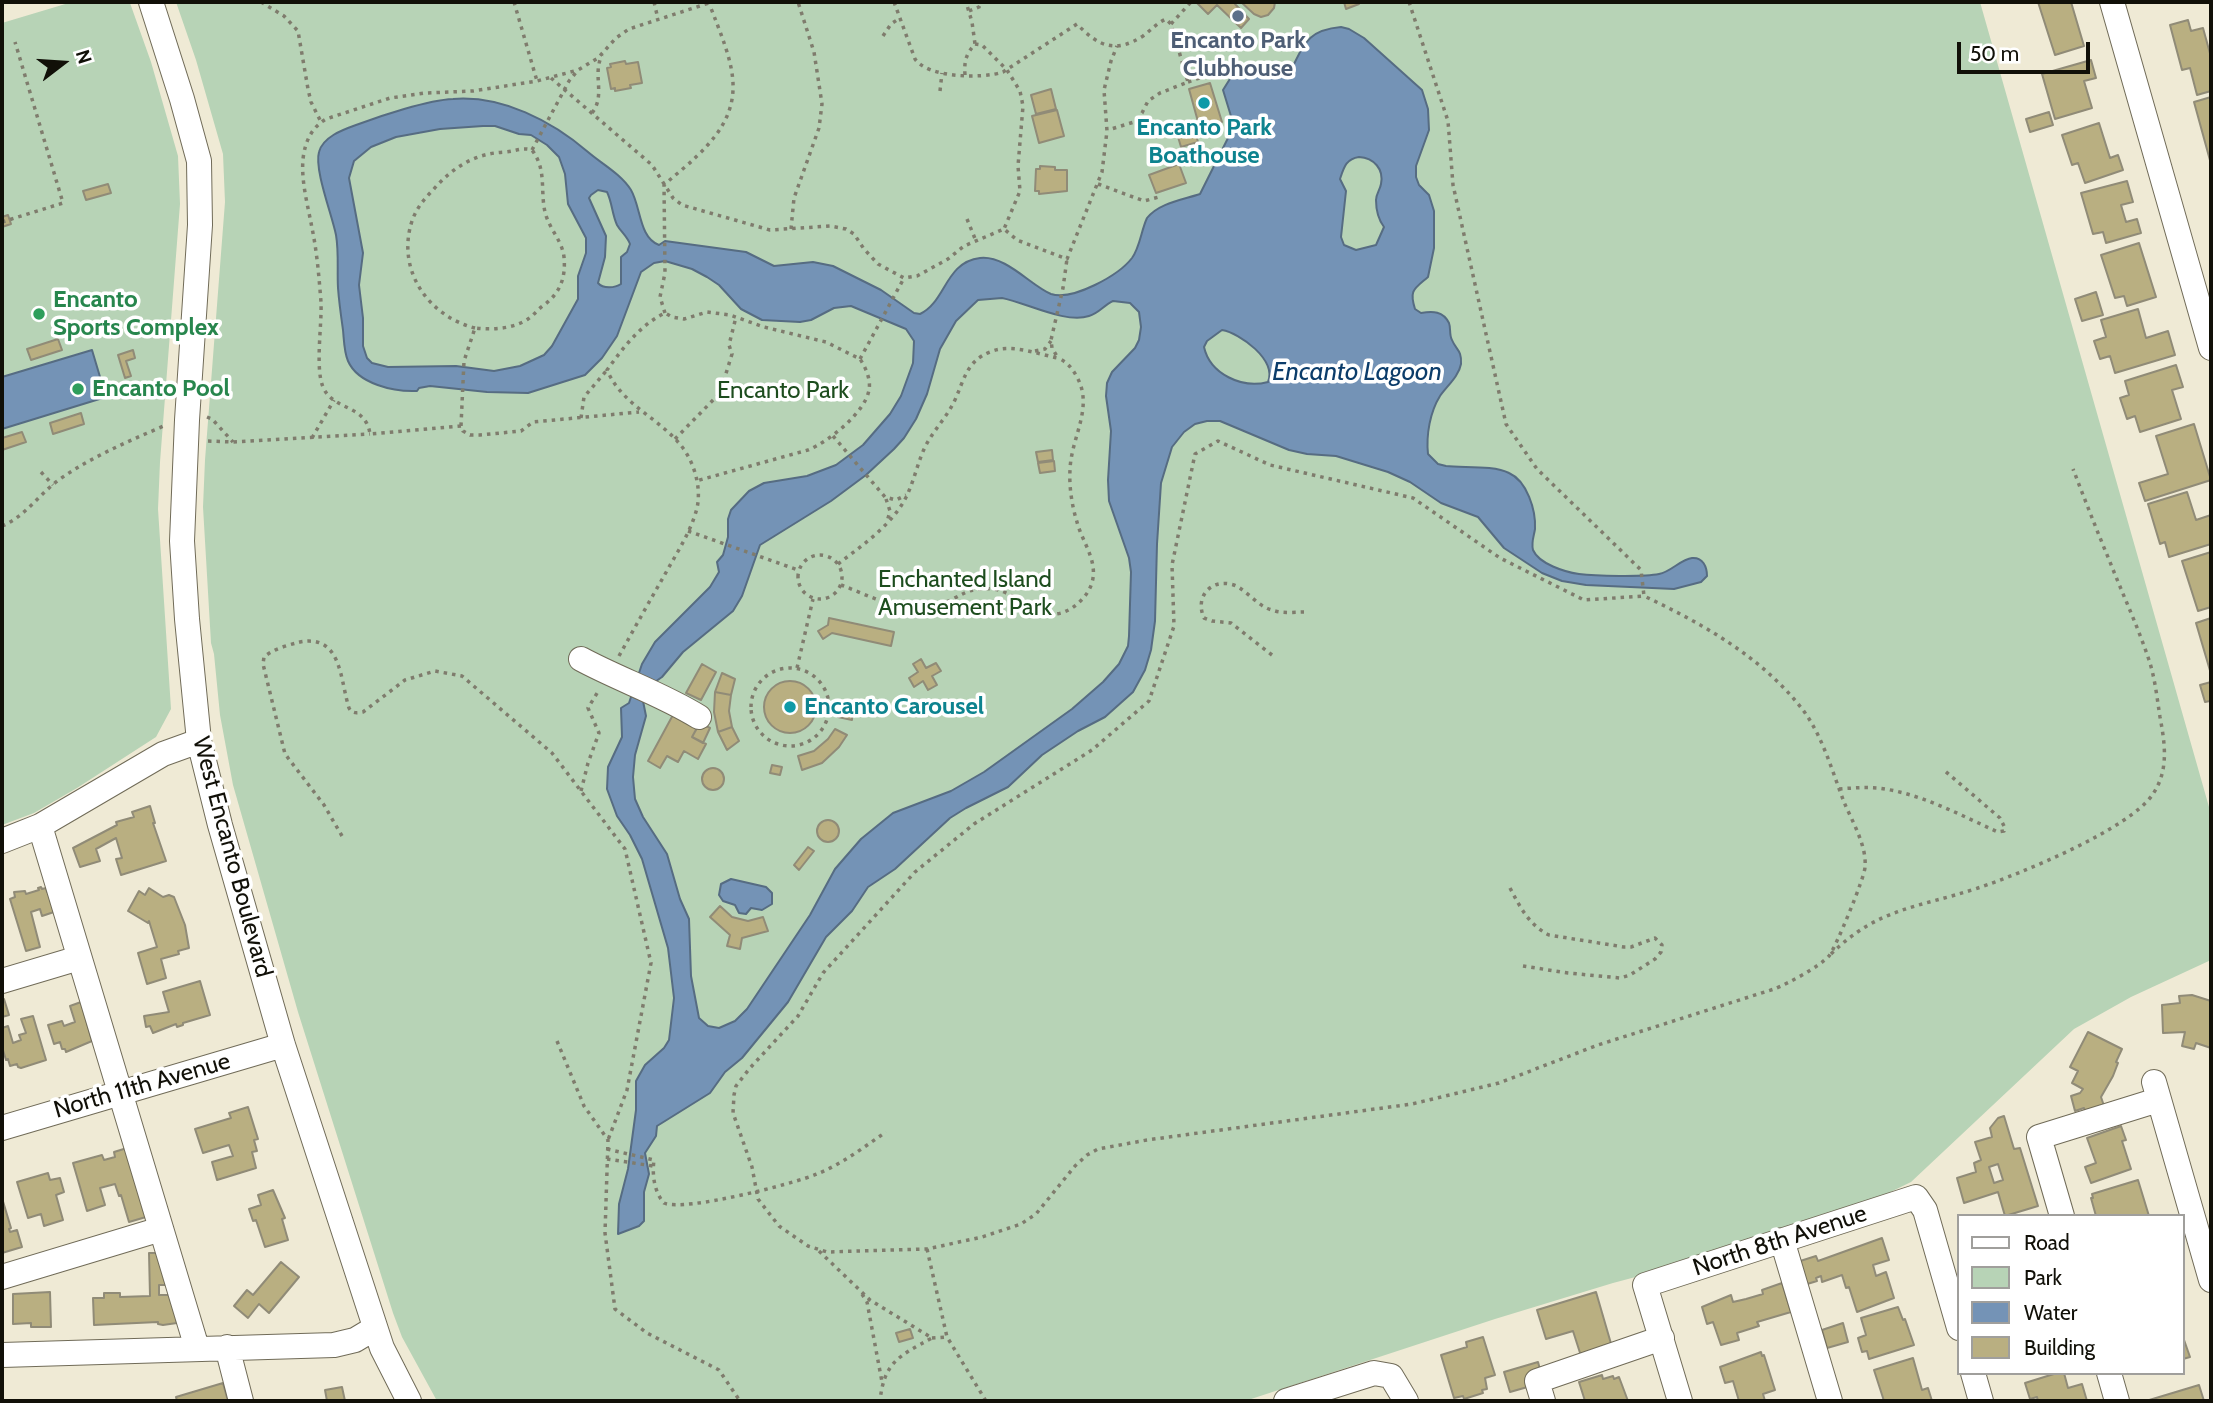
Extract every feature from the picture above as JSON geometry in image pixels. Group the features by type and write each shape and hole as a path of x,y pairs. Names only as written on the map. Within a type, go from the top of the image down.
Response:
{"street":[{"name":"West Encanto Boulevard","path":"151,2 183,99 199,161 200,225 182,541 199,741 220,825 283,1045 382,1348 410,1401"},
{"path":"2119,4 2211,348"},
{"path":"581,659 613,676 674,701 699,717"},
{"path":"2,841 40,826 163,754 199,741"},
{"path":"40,826 197,1348"},
{"path":"2,981 79,958"},
{"name":"North 11th Avenue","path":"2,1128 283,1045"},
{"path":"2061,1214 2039,1138 2156,1091 2211,1280"},
{"name":"North 8th Avenue","path":"1662,1338 1645,1285 1916,1197 1925,1210 1958,1325"},
{"path":"2,1277 161,1229"},
{"path":"1782,1241 1830,1401"},
{"path":"2,1355 334,1345 355,1340 375,1328"},
{"path":"1543,1401 1537,1381 1662,1338 1680,1401"},
{"path":"227,1347 241,1401"},
{"path":"1286,1401 1374,1373 1391,1376 1406,1401"},
{"path":"1973,1375 1981,1401"},
{"path":"2110,1375 2117,1401"}],"path":[{"path":"261,2 284,16 298,31 311,102 321,122"},
{"path":"514,2 537,81"},
{"path":"654,2 658,19"},
{"path":"370,434 364,416 334,400 325,392 321,383 318,260 307,209 303,168 312,131 334,115 390,98 473,91 537,81 578,70 592,63 616,38 629,29 710,2 732,68 734,97 718,131 697,156 664,185 665,273 660,297 665,313 684,319 707,312 719,312 764,327 826,342 860,359 867,371 869,391 862,404 833,436 821,444 696,481"},
{"path":"791,229 794,198 819,128 822,104 814,52 798,2"},
{"path":"894,2 919,64 931,71 991,76 1007,70 1077,24 1096,41 1107,46 1117,46 1130,43 1166,19 1171,24 1188,82"},
{"path":"966,2 975,44"},
{"path":"969,11 979,7 982,2"},
{"path":"1171,24 1191,2"},
{"path":"1409,2 1448,121 1453,185 1506,424 1537,468 1642,570 1644,596"},
{"path":"883,36 891,24 900,18"},
{"path":"2,222 63,203 15,42"},
{"path":"551,78 652,165 677,202 688,208 770,230 831,226 846,229 854,234 878,264 904,278 917,276 948,259 964,246 1004,229 1020,191 1018,166 1023,115 1020,91 1007,70 982,45 975,44"},
{"path":"965,75 964,63 975,44"},
{"path":"1058,359 1051,340 1063,288 1066,259 1098,184 1104,160 1107,131 1104,90 1117,46"},
{"path":"592,113 599,100 597,67 604,50"},
{"path":"532,150 564,89 578,70"},
{"path":"1107,131 1134,122 1148,101 1160,93 1222,70"},
{"path":"940,91 942,73"},
{"path":"520,148 532,150 540,162 544,177 545,213 563,251 562,282 555,296 523,322 502,328 475,328 447,317 434,306 416,283 408,254 411,223 420,205 455,168 488,153 520,148"},
{"path":"1098,184 1144,201 1159,197"},
{"path":"967,219 976,241"},
{"path":"1004,229 1017,240 1066,259"},
{"path":"860,359 904,278"},
{"path":"581,418 581,402 584,397 631,339 652,320 665,313"},
{"path":"675,439 720,393 732,354 729,345 736,317"},
{"path":"475,328 464,361 461,426 463,431 470,435 521,431 533,422 641,412"},
{"path":"1029,352 1042,350 1051,340"},
{"path":"838,564 886,525 900,508 925,448 955,401 970,366 981,356 997,349 1029,352 1068,363 1084,397 1083,413 1072,448 1070,491 1076,522 1092,560 1093,569 1091,586 1080,602 1065,611 1052,614 1028,607 1003,592 981,589 965,591 935,606 908,608 841,585"},
{"path":"581,791 598,733 588,708 613,676 688,531 697,506 696,481 689,458 675,439 618,390 607,370"},
{"path":"312,438 334,400"},
{"path":"203,415 212,419 233,442"},
{"path":"2,526 30,508 53,485 95,458 166,425"},
{"path":"186,440 233,442 312,438 461,426"},
{"path":"833,436 885,497 890,510 886,525"},
{"path":"932,1338 870,1300 817,1250 797,1240 779,1226 762,1207 752,1167 733,1113 736,1086 798,1016 823,973 915,872 974,824 1092,750 1149,701 1174,626 1172,565 1195,454 1218,441 1270,464 1413,498 1500,558 1584,600 1644,596 1698,622 1756,663 1786,692 1812,723 1862,846 1866,868 1862,882 1829,955"},
{"path":"817,1250 927,1250 982,1237 1028,1220 1075,1166 1098,1149 1147,1139 1412,1104 1499,1083 1598,1045 1774,989 1800,976 1875,919 1992,883 2099,835 2145,804 2157,788 2163,773 2164,742 2150,662 2073,468"},
{"path":"41,472 53,485"},
{"path":"885,497 900,499 909,491"},
{"path":"688,531 798,570"},
{"path":"813,555 827,556 838,564 841,585 838,591 827,598 813,598 800,588 798,570 801,564 813,555"},
{"path":"1272,655 1231,623 1204,618 1201,606 1204,594 1212,588 1230,584 1274,611 1304,612"},
{"path":"797,669 813,598"},
{"path":"342,836 324,805 289,761 281,741 262,660 271,651 295,643 317,641 332,651 349,708 354,713 363,712 405,680 435,671 462,676 552,753 625,849 651,963 627,1090 607,1149 605,1233 615,1309 647,1332 719,1370 740,1401"},
{"path":"781,669 797,669 814,676 824,687 828,696 828,716 822,729 807,742 798,746 781,746 765,738 755,725 751,700 755,688 769,673 781,669"},
{"path":"1839,789 1866,788 1903,793 1998,832 2004,831 2003,823 1994,812 1945,771"},
{"path":"1510,888 1529,920 1549,934 1625,947 1655,938 1662,945 1661,952 1655,959 1630,975 1620,978 1523,966"},
{"path":"557,1041 584,1106 608,1140"},
{"path":"607,1149 654,1160 658,1195 669,1205 699,1203 817,1174 846,1159 886,1132"},
{"path":"607,1159 653,1166"},
{"path":"927,1250 947,1337 986,1401"},
{"path":"857,1287 867,1302 880,1369 880,1401"},
{"path":"881,1386 888,1369 900,1356 932,1338 947,1337"}],"green space":[{"path":"72,2 130,3 151,62 178,156 180,204 158,509 171,709 156,737 34,813 2,825 2,23"},
{"path":"176,2 1980,2 2211,814 2211,960 2131,997 2074,1029 1911,1182 1868,1203 1673,1267 1495,1319 1245,1401 437,1401 402,1337 393,1313 298,1012 233,785 220,715 211,643 203,507 225,202 223,154"}],"water":[{"name":"Encanto Lagoon","path":"1330,29 1349,29 1364,38 1422,90 1428,109 1429,130 1416,166 1416,177 1419,185 1429,195 1434,211 1434,248 1428,277 1416,287 1413,298 1415,309 1421,313 1437,313 1447,319 1451,338 1460,353 1461,364 1458,373 1440,396 1431,416 1428,454 1438,464 1503,470 1521,482 1532,505 1535,521 1533,550 1553,566 1579,574 1642,576 1663,573 1684,561 1696,558 1704,563 1707,576 1701,582 1674,589 1586,585 1562,581 1542,573 1504,548 1478,517 1441,503 1410,482 1388,472 1336,456 1289,450 1220,421 1195,424 1184,432 1172,447 1161,483 1155,621 1145,670 1133,692 1105,717 1042,755 1008,787 950,818 895,869 868,887 852,911 826,937 788,1002 742,1058 725,1072 710,1093 657,1126 656,1136 645,1153 649,1174 644,1192 644,1221 639,1226 618,1234 619,1204 628,1169 636,1110 636,1081 645,1065 669,1040 674,998 668,948 642,859 617,816 607,789 608,767 622,737 621,708 629,703 642,664 655,642 710,587 719,572 717,562 723,555 728,537 731,510 749,491 764,483 807,476 836,465 863,445 890,414 901,396 913,363 914,341 906,329 851,306 834,308 811,320 800,322 762,320 741,309 719,285 707,277 692,269 665,261 654,263 641,272 617,336 602,358 585,375 528,393 430,386 408,391 378,385 360,376 353,369 346,354 338,293 336,235 319,169 321,147 329,138 345,129 431,102 471,99 508,106 559,130 622,179 631,190 644,229 652,241 659,245 665,241 746,252 774,266 813,262 833,266 881,290 914,313 920,314 935,301 952,274 968,261 980,258 999,261 1043,290 1060,295 1083,290 1117,272 1135,254 1147,218 1152,213 1171,203 1200,194 1234,126 1223,90 1233,74 1278,75 1292,68 1309,39","holes":["495,126 531,135 559,157 565,174 568,204 586,238 586,253 578,276 578,299 552,346 544,355 520,366 494,371 456,366 388,367 372,363 367,358 363,346 359,285 363,253 349,178 354,161 371,147 396,137 440,129","1359,157 1369,160 1377,165 1382,179 1376,204 1384,227 1376,245 1356,250 1344,245 1341,237 1346,191 1340,179 1346,164","598,190 607,192 617,225 630,244 621,257 621,284 616,286 606,287 598,283 605,257 606,236 589,198","1002,298 1069,317 1089,316 1113,301 1130,303 1139,312 1139,340 1135,348 1112,372 1107,383 1106,396 1111,431 1109,501 1129,558 1131,572 1128,646 1119,664 1072,709 984,772 951,791 893,813 861,839 835,869 810,915 747,1009 735,1021 719,1028 708,1026 699,1018 691,976 689,919 680,899 667,854 643,817 635,799 635,755 646,716 643,701 652,684 662,677 683,652 733,611 742,596 760,545 831,501 866,475 904,438 916,419 927,394 940,349 956,321 978,300","1222,330 1238,336 1262,357 1267,365 1268,382 1248,383 1228,377 1213,365 1204,347 1207,341"]},
{"path":"92,350 106,397 2,429 2,377"},
{"path":"731,879 766,887 772,893 772,904 762,910 751,908 746,914 739,913 735,905 723,901 719,895 721,884"}],"building":[{"name":"Encanto Park Clubhouse","path":"1196,2 1237,2 1235,4 1249,19 1241,28 1217,5 1208,14"},
{"name":"Encanto Park Clubhouse","path":"1241,2 1275,2 1268,15 1261,17"},
{"path":"1344,2 1359,2 1359,4 1346,9"},
{"path":"2038,2 2071,2 2084,46 2055,55"},
{"path":"2188,20 2191,31 2203,28 2211,57 2211,91 2197,95 2190,68 2182,70 2170,25"},
{"path":"2091,60 2096,78 2084,81 2092,108 2055,119 2042,74"},
{"path":"625,61 626,64 638,62 642,83 615,91 615,88 611,89 607,68 611,67 610,64"},
{"name":"Encanto Park Boathouse","path":"1210,83 1222,122 1200,129 1189,89"},
{"path":"1051,89 1056,109 1036,114 1031,95"},
{"path":"2211,97 2211,164 2194,102"},
{"path":"1057,110 1064,136 1039,143 1032,116"},
{"path":"2049,112 2053,125 2030,132 2026,119"},
{"path":"2099,123 2110,158 2118,155 2123,170 2085,183 2078,163 2072,165 2062,135"},
{"path":"1193,125 1198,142 1181,147 1176,130"},
{"path":"1179,164 1186,183 1156,193 1149,175"},
{"path":"1040,166 1067,170 1067,191 1039,194 1039,191 1035,191 1036,169 1040,169"},
{"path":"2127,181 2133,202 2121,205 2126,222 2137,219 2141,233 2106,243 2103,232 2093,234 2081,193"},
{"path":"108,184 111,193 86,200 83,191"},
{"path":"8,215 11,224 2,227 2,217"},
{"path":"2139,243 2156,297 2127,306 2124,296 2115,298 2101,255"},
{"path":"2096,292 2103,315 2082,321 2075,299"},
{"path":"2138,309 2146,338 2168,331 2175,355 2115,373 2110,356 2100,359 2094,341 2106,337 2101,320"},
{"path":"58,339 62,350 31,360 27,349"},
{"path":"133,350 135,358 126,361 131,376 125,378 118,355"},
{"path":"2176,365 2183,387 2172,390 2181,419 2140,432 2135,416 2127,419 2120,398 2129,395 2125,381"},
{"path":"81,413 84,424 53,434 50,423"},
{"path":"2194,424 2211,480 2145,501 2139,483 2168,474 2156,436"},
{"path":"22,432 26,442 2,450 2,438"},
{"path":"1052,450 1053,460 1038,462 1036,452"},
{"path":"1054,461 1055,471 1040,473 1038,463"},
{"path":"2187,492 2196,520 2211,515 2211,544 2169,557 2165,542 2160,544 2148,504"},
{"path":"2211,552 2211,607 2198,611 2182,561"},
{"path":"829,618 894,632 891,646 832,633 823,639 818,631 828,625"},
{"path":"2211,618 2211,674 2196,623"},
{"path":"921,659 926,668 936,663 941,671 932,676 937,685 928,690 923,681 914,687 909,678 918,672 913,664"},
{"path":"702,664 716,672 701,700 686,693"},
{"path":"722,673 735,679 731,695 715,692"},
{"name":"Encanto Carousel","path":"790,681 800,683 808,689 814,697 814,717 808,725 800,731 790,733 780,731 772,725 766,717 764,707 766,697 772,689 780,683"},
{"path":"2211,682 2211,705 2210,701 2205,702 2200,685"},
{"path":"715,692 731,695 729,711 732,727 718,732 714,712"},
{"path":"839,703 853,703 852,720 838,717"},
{"path":"674,713 698,726 692,737 706,744 698,759 684,751 678,762 667,756 660,768 648,761"},
{"path":"700,723 710,728 703,743 692,737"},
{"path":"732,727 739,741 727,750 718,732"},
{"path":"835,729 847,735 839,747 822,763 802,770 798,756 814,751"},
{"path":"772,765 782,767 780,775 770,773"},
{"path":"713,768 721,771 724,779 721,787 713,790 705,787 702,779 705,771"},
{"path":"150,806 166,861 121,875 116,859 122,858 116,838 96,849 100,861 80,867 73,848 117,825 116,822 134,817 132,812"},
{"path":"828,820 836,823 839,831 836,839 828,842 820,839 817,831 820,823"},
{"path":"808,847 814,851 799,870 794,865"},
{"path":"41,887 46,888 47,892 51,891 57,911 42,916 40,909 31,912 40,947 26,951 10,899 15,897 14,892 25,891 26,894"},
{"path":"149,888 163,897 174,897 185,925 189,948 161,959 166,978 147,984 138,953 157,947 149,921 148,923 128,911 139,891 145,895"},
{"path":"720,906 732,917 748,921 763,917 768,931 742,938 740,949 727,946 730,935 710,917"},
{"path":"200,981 210,1015 153,1033 150,1026 146,1027 144,1016 169,1012 163,992"},
{"path":"2192,995 2211,1001 2211,1048 2196,1043 2194,1049 2182,1046 2185,1032 2163,1033 2162,1005 2180,1003 2179,996"},
{"path":"4,999 9,1015 2,1017 2,1000"},
{"path":"81,1002 92,1041 66,1052 60,1042 54,1044 48,1025 62,1021 64,1026 75,1022 70,1006"},
{"path":"33,1016 46,1060 21,1068 17,1064 10,1066 2,1047 2,1028 8,1026 13,1043 21,1040 19,1035 26,1033 21,1019"},
{"path":"2088,1032 2122,1049 2113,1076 2101,1097 2104,1106 2075,1111 2071,1096 2083,1089 2072,1083 2078,1071 2070,1067"},
{"path":"248,1107 258,1139 254,1140 257,1151 252,1152 256,1168 217,1180 212,1162 233,1156 229,1145 203,1153 195,1129 231,1118 229,1113"},
{"path":"2004,1116 2014,1149 2020,1148 2038,1206 2004,1214 1998,1192 1964,1203 1957,1178 1976,1172 1974,1163 1981,1160 1975,1142 1992,1137 1990,1128 1998,1118","holes":["1998,1164 2003,1180 1994,1183 1989,1167"]},
{"path":"2121,1126 2126,1140 2122,1141 2131,1169 2091,1183 2085,1167 2096,1163 2087,1138"},
{"path":"127,1148 146,1217 129,1222 115,1184 100,1188 105,1205 87,1211 73,1163 102,1155 104,1160 115,1157 114,1152"},
{"path":"48,1173 50,1180 60,1178 64,1192 56,1195 63,1220 44,1226 41,1214 28,1218 17,1182"},
{"path":"2138,1180 2148,1214 2095,1214 2092,1194"},
{"path":"273,1190 285,1218 282,1219 288,1240 265,1247 256,1220 253,1221 249,1209 261,1205 258,1195"},
{"path":"2,1198 10,1232 17,1230 22,1247 2,1253"},
{"path":"1882,1238 1889,1260 1873,1265 1876,1276 1886,1272 1894,1298 1857,1312 1842,1275 1822,1282 1821,1276 1816,1278 1817,1281 1804,1285 1797,1262 1816,1256 1818,1261"},
{"path":"149,1253 162,1253 167,1285 159,1285 159,1295 172,1295 177,1323 94,1325 93,1298 104,1298 104,1293 120,1293 120,1297 150,1296"},
{"path":"281,1262 299,1277 269,1313 259,1304 248,1318 234,1306 247,1290 253,1295"},
{"path":"1782,1283 1791,1312 1757,1322 1759,1326 1737,1333 1739,1340 1721,1345 1713,1322 1707,1324 1702,1307 1731,1295 1733,1302 1763,1294 1762,1290"},
{"path":"50,1292 51,1327 31,1327 31,1323 13,1324 13,1294"},
{"path":"1596,1292 1612,1347 1581,1356 1573,1331 1546,1339 1537,1310"},
{"path":"1898,1307 1914,1345 1869,1359 1867,1351 1862,1352 1858,1338 1866,1335 1861,1318"},
{"path":"1843,1323 1848,1342 1827,1348 1822,1330"},
{"path":"910,1329 913,1338 899,1342 896,1333"},
{"path":"1483,1337 1495,1375 1485,1378 1487,1389 1482,1390 1483,1393 1464,1399 1463,1396 1454,1398 1441,1355 1467,1347 1466,1342"},
{"path":"2185,1343 2190,1357 2185,1358"},
{"path":"1761,1352 1775,1390 1763,1394 1765,1401 1739,1401 1733,1381 1725,1383 1720,1367"},
{"path":"1913,1358 1922,1390 1928,1388 1932,1401 1884,1401 1874,1370"},
{"path":"1538,1362 1541,1373 1531,1386 1510,1392 1504,1372"},
{"path":"1602,1375 1603,1379 1619,1377 1628,1401 1585,1401 1579,1382"},
{"path":"2051,1375 2065,1375 2068,1388 2082,1384 2087,1401 2038,1401 2037,1397 2030,1399 2025,1383"},
{"path":"223,1383 228,1401 177,1401 176,1397"},
{"path":"2199,1385 2204,1401 2146,1401"},
{"path":"342,1387 345,1401 327,1401 325,1390"}],"place":[{"name":"Encanto Park Clubhouse","path":"1238,16"},
{"name":"Encanto Park Boathouse","path":"1204,103"},
{"name":"Encanto Sports Complex","path":"39,314"},
{"name":"Encanto Pool","path":"78,389"},
{"name":"Encanto Carousel","path":"790,707"}],"park label":[{"name":"Encanto Park","path":"783,391"},
{"name":"Enchanted Island Amusement Park","path":"965,594"}]}
